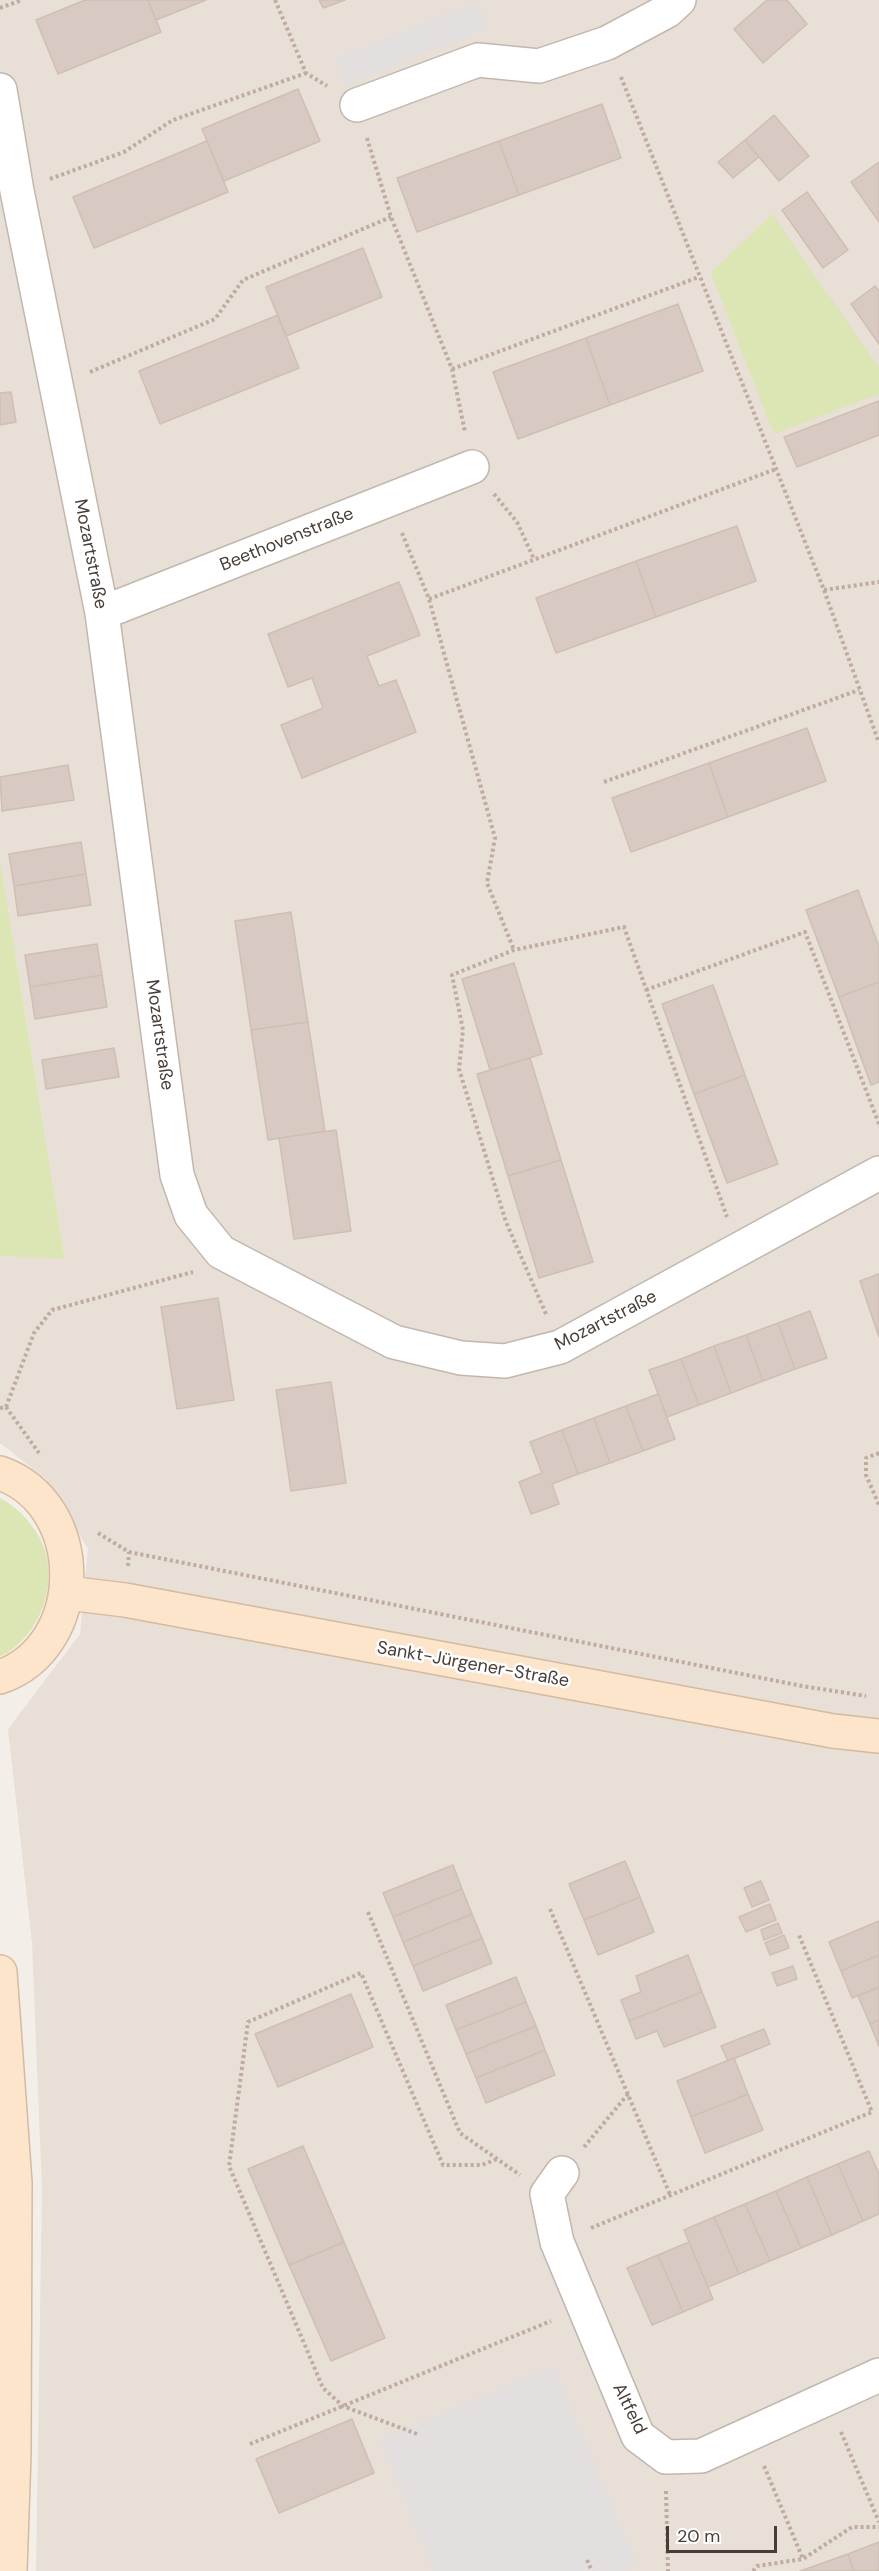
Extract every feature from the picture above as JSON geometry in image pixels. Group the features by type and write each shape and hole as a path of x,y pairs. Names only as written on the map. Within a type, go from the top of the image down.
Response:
{"street":[{"path":"357,105 478,60 539,66 607,43 667,11 679,0"},
{"name":"Mozartstraße","path":"0,90 16,191 102,613 177,1175 191,1215 221,1252 394,1342 461,1358 505,1360 560,1347 879,1173"},
{"name":"Beethovenstraße","path":"102,613 472,467"},
{"path":"0,1473 9,1476 36,1497 56,1524 67,1556 67,1593 57,1623 38,1652 0,1677"},
{"name":"Sankt-Jürgener-Straße","path":"67,1593 125,1600 833,1731 879,1736"},
{"path":"0,1972 15,2183 14,2454 10,2571"},
{"name":"Altfeld","path":"554,2183 557,2242 639,2436 666,2457"},
{"path":"666,2457 701,2456 879,2375"}],"path":[{"path":"0,8 22,0"},
{"path":"275,0 306,73 357,105 391,217 452,369 699,277"},
{"path":"607,43 824,590 879,743"},
{"path":"16,191 124,152 173,120 306,73"},
{"path":"56,386 215,319 243,280 391,217"},
{"path":"429,599 776,469"},
{"path":"388,500 429,599 495,838 487,883 514,950"},
{"path":"517,522 534,559"},
{"path":"824,590 879,582"},
{"path":"604,782 859,690"},
{"path":"560,1347 506,1222 459,1070 463,1030 452,975 514,950 624,927 739,1250"},
{"path":"646,990 805,932 879,1124"},
{"path":"6,1407 34,1333 52,1310 204,1269 221,1252"},
{"path":"0,1408 6,1407"},
{"path":"6,1407 44,1460"},
{"path":"879,1453 866,1458 866,1475 879,1505"},
{"path":"88,1528 129,1552 802,1686 868,1696"},
{"path":"550,1910 671,2197"},
{"path":"368,1912 460,2133 497,2159 554,2183 628,2094"},
{"path":"557,2242 671,2197 872,2112 799,1935"},
{"path":"417,2434 343,2406 323,2388 228,2166 248,2022 361,1973 443,2165 482,2165 497,2159"},
{"path":"250,2444 585,2307"},
{"path":"827,2399 879,2522"},
{"path":"751,2433 803,2559"},
{"path":"666,2457 668,2571"},
{"path":"753,2571 757,2566 803,2559 852,2527 879,2527"},
{"path":"587,2560 592,2571"}],"shaded area":[{"path":"0,0 879,0 879,2571 36,2571 42,2189 32,1943 8,1729 80,1634 88,1549 46,1479 0,1443 0,1256 65,1258 0,859"},
{"path":"478,1 489,28 346,84 335,58"},
{"path":"554,2365 638,2565 624,2571 433,2571 379,2439"}],"green space":[{"path":"772,214 879,367 879,394 774,434 711,273"},
{"path":"0,859 65,1259 0,1256"},
{"path":"0,1498 19,1511 34,1529 43,1546 48,1564 48,1582 45,1600 28,1634 0,1657"}],"building":[{"path":"85,0 148,0 161,32 58,74 36,20"},
{"path":"148,0 206,0 156,20"},
{"path":"319,0 345,0 323,8"},
{"path":"767,0 787,0 807,24 763,63 734,29"},
{"path":"298,89 320,141 224,181 202,129"},
{"path":"602,104 621,158 519,195 499,141"},
{"path":"774,115 809,156 779,181 745,140"},
{"path":"745,140 759,157 733,178 718,162"},
{"path":"207,141 228,192 94,248 73,197"},
{"path":"499,141 519,195 417,232 397,178"},
{"path":"879,162 879,222 851,182"},
{"path":"807,192 848,250 823,268 782,210"},
{"path":"363,248 382,297 286,336 266,287"},
{"path":"875,286 879,291 879,344 851,304"},
{"path":"678,304 703,371 610,405 586,338"},
{"path":"278,315 299,368 160,424 139,371"},
{"path":"586,338 610,405 518,439 493,372"},
{"path":"11,392 16,422 0,425 0,393"},
{"path":"879,401 879,435 797,467 784,437"},
{"path":"737,526 756,581 656,617 636,561"},
{"path":"636,561 656,617 556,653 536,598"},
{"path":"399,582 420,635 367,656 379,686 396,680 416,732 302,778 281,725 323,708 312,678 288,687 268,634"},
{"path":"807,728 826,781 728,817 709,763"},
{"path":"709,763 728,817 631,852 612,798"},
{"path":"68,765 74,800 2,811 0,777"},
{"path":"81,842 86,874 14,886 9,854"},
{"path":"86,874 91,905 18,916 14,886"},
{"path":"858,890 879,947 879,982 839,997 806,910"},
{"path":"291,912 308,1022 251,1030 235,921"},
{"path":"97,944 102,975 30,987 25,955"},
{"path":"514,963 542,1054 490,1070 462,979"},
{"path":"102,975 107,1007 35,1019 30,987"},
{"path":"879,982 879,1082 871,1085 839,997"},
{"path":"713,985 745,1075 694,1094 662,1004"},
{"path":"308,1022 325,1131 268,1140 251,1030"},
{"path":"114,1048 119,1077 46,1089 42,1060"},
{"path":"530,1058 561,1160 508,1176 477,1074"},
{"path":"745,1075 778,1164 727,1183 694,1094"},
{"path":"336,1130 351,1231 294,1239 279,1138"},
{"path":"561,1160 593,1262 539,1278 508,1176"},
{"path":"879,1274 879,1337 860,1281"},
{"path":"218,1298 234,1400 177,1409 161,1307"},
{"path":"810,1311 827,1358 795,1369 778,1323"},
{"path":"778,1323 795,1369 763,1381 746,1335"},
{"path":"746,1335 763,1381 731,1393 714,1346"},
{"path":"714,1346 731,1393 699,1405 681,1359"},
{"path":"681,1359 699,1405 667,1417 649,1370"},
{"path":"331,1382 346,1483 291,1491 276,1390"},
{"path":"658,1394 675,1439 643,1451 626,1406"},
{"path":"626,1406 643,1451 610,1463 594,1418"},
{"path":"594,1418 610,1463 578,1474 562,1430"},
{"path":"562,1430 578,1474 552,1484 559,1504 531,1514 519,1482 542,1473 530,1442"},
{"path":"625,1861 640,1897 584,1920 569,1884"},
{"path":"453,1865 462,1889 393,1917 383,1893"},
{"path":"761,1881 769,1900 752,1907 744,1888"},
{"path":"462,1889 472,1914 403,1942 393,1917"},
{"path":"640,1897 654,1932 598,1955 584,1920"},
{"path":"770,1904 776,1920 746,1932 739,1917"},
{"path":"472,1914 482,1938 413,1966 403,1942"},
{"path":"879,1921 879,1955 841,1971 829,1942"},
{"path":"778,1923 782,1933 764,1940 761,1930"},
{"path":"784,1935 789,1948 770,1955 765,1943"},
{"path":"482,1938 492,1963 423,1991 413,1966"},
{"path":"688,1955 702,1992 629,2021 621,2000 641,1992 636,1976"},
{"path":"879,1955 879,1987 852,1998 841,1971"},
{"path":"793,1966 797,1979 777,1986 772,1973"},
{"path":"516,1977 526,2002 456,2030 446,2005"},
{"path":"879,1987 879,2020 870,2024 858,1996"},
{"path":"702,1992 716,2027 664,2047 657,2031 636,2039 629,2021"},
{"path":"351,1994 373,2047 278,2087 255,2034"},
{"path":"526,2002 536,2026 466,2054 456,2030"},
{"path":"879,2020 879,2046 870,2024"},
{"path":"536,2026 545,2050 476,2078 466,2054"},
{"path":"764,2029 770,2044 728,2061 721,2046"},
{"path":"545,2050 555,2075 486,2103 476,2078"},
{"path":"734,2058 748,2094 691,2117 677,2081"},
{"path":"748,2094 763,2130 705,2153 691,2117"},
{"path":"303,2146 344,2242 289,2265 248,2169"},
{"path":"869,2151 879,2174 879,2214 863,2221 838,2164"},
{"path":"838,2164 863,2221 832,2235 807,2177"},
{"path":"807,2177 832,2235 801,2248 776,2191"},
{"path":"776,2191 801,2248 770,2261 745,2204"},
{"path":"745,2204 770,2261 739,2274 714,2217"},
{"path":"714,2217 739,2274 708,2287 684,2230"},
{"path":"344,2242 385,2338 331,2361 289,2265"},
{"path":"689,2242 713,2299 683,2312 658,2255"},
{"path":"658,2255 683,2312 652,2325 627,2268"},
{"path":"352,2419 374,2473 279,2513 256,2459"},
{"path":"879,2542 879,2571 854,2571 848,2554"},
{"path":"848,2554 854,2571 800,2571 806,2569"}]}
